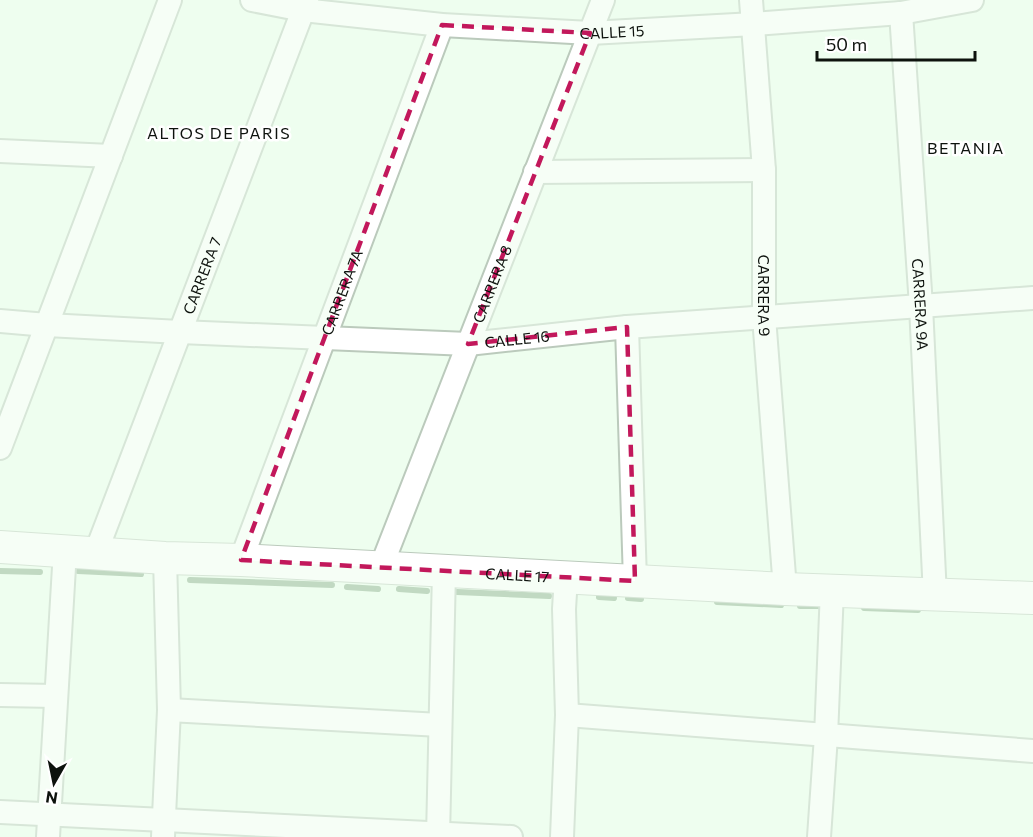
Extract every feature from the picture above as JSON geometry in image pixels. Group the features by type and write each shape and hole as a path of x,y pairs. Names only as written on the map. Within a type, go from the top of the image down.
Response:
{"main road":[{"name":"CALLE 17","path":"0,547 165,558 381,567 443,585 565,591 635,581 785,589 832,601 935,596 1033,598"}],"street":[{"path":"0,448 170,0"},
{"name":"CALLE 15","path":"252,0 305,5 442,25 590,33 901,13 972,0"},
{"name":"CARRERA 8","path":"381,567 603,0"},
{"name":"CARRERA 9","path":"751,0 764,170 764,318 785,589"},
{"name":"CARRERA 7","path":"96,552 305,5"},
{"name":"CARRERA 9A","path":"901,13 921,306 935,596"},
{"name":"CARRERA 7A","path":"241,560 442,25"},
{"path":"0,151 111,156"},
{"path":"535,172 764,170"},
{"name":"CALLE 16","path":"0,321 180,332 468,344 627,327 1033,298"},
{"path":"627,327 635,581"},
{"path":"48,837 64,550"},
{"path":"163,828 169,710 165,558"},
{"path":"438,835 443,585"},
{"path":"562,837 567,715 565,591"},
{"path":"819,837 832,601"},
{"path":"0,695 56,696"},
{"path":"169,710 440,725"},
{"path":"567,715 1033,751"},
{"path":"0,812 50,814 163,828 511,837"}],"highlighted area":[{"path":"442,25 590,33 468,344 627,327 635,581 241,560"}],"waterway":[{"path":"0,571 40,572"},
{"path":"78,571 141,574"},
{"path":"190,580 332,585"},
{"path":"347,587 378,589"},
{"path":"399,589 427,591"},
{"path":"457,592 549,596"},
{"path":"599,597 614,598"},
{"path":"628,598 641,599"},
{"path":"717,602 781,605"},
{"path":"800,606 824,606"},
{"path":"864,608 918,610"}],"district":[{"name":"ALTOS DE PARIS","path":"219,132"},
{"name":"BETANIA","path":"966,147"}]}
